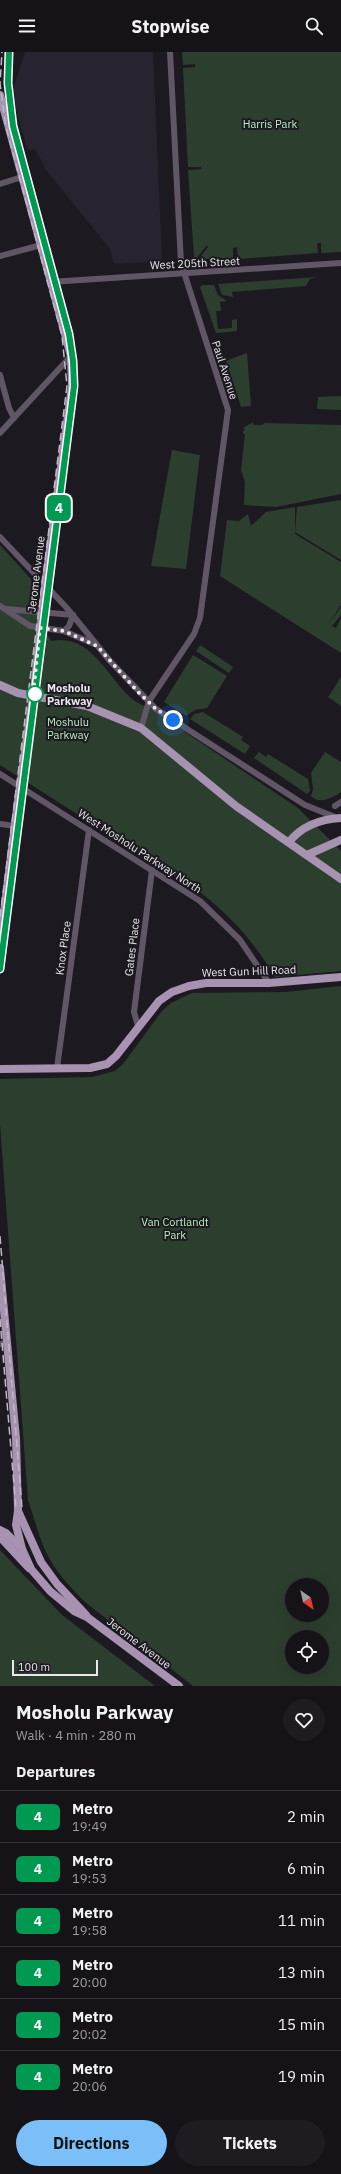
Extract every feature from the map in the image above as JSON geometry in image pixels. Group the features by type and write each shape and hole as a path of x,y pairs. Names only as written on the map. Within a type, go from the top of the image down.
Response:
{"main road":[{"name":"Jerome Avenue","path":"0,95 71,356 72,386 0,944"},
{"path":"0,679 3,687 18,693 87,706 141,728 230,801 341,879"},
{"path":"289,842 308,826 322,821 339,818"},
{"path":"307,854 341,840"},
{"name":"West Gun Hill Road","path":"0,1069 90,1068 107,1064 116,1056 138,1026 163,998 189,986 206,983 269,983 341,977"},
{"name":"Jerome Avenue","path":"0,1268 3,1344 16,1438 18,1512 16,1525 22,1549 31,1569 50,1591 74,1611 87,1617"},
{"name":"Jerome Avenue","path":"18,1512 48,1573 87,1617 179,1686"},
{"path":"0,1530 6,1533 22,1549 33,1545"},
{"path":"0,1537 31,1569"}],"street":[{"name":"Paul Avenue","path":"141,728 149,701 194,634 200,618 228,410 183,273 170,52"},
{"path":"0,184 22,177"},
{"path":"0,256 41,245"},
{"name":"West 205th Street","path":"50,282 341,263"},
{"path":"0,433 71,356"},
{"path":"0,374 9,408 14,418"},
{"path":"0,537 73,616 97,646 138,692 156,709 299,801 317,811 339,818"},
{"path":"2,608 30,626 64,631 97,646"},
{"path":"2,608 73,616"},
{"path":"64,631 69,626 73,616"},
{"name":"West Mosholu Parkway North","path":"0,774 184,889 215,914 247,949 269,983"},
{"path":"0,824 15,826"},
{"name":"Knox Place","path":"57,1068 89,830"},
{"name":"Gates Place","path":"138,1026 134,1012 152,870"}],"shaded area":[{"path":"25,52 153,52 162,261 114,264 110,249 46,170 35,149 27,150 16,108 13,89"}],"green space":[{"name":"Harris Park","path":"182,52 341,52 341,252 321,253 321,243 317,243 318,253 238,259 237,247 233,248 233,259 199,259 208,247 207,245 197,258 194,257 188,170 201,169 201,167 188,167 183,68 195,67 195,64 183,65"},
{"path":"317,277 310,279 306,286 232,292 233,297 222,295 218,284"},
{"path":"202,285 214,285 218,295 227,301 220,302 221,311 216,311 218,329 232,328 232,320 237,319 237,331 216,333 200,287"},
{"path":"247,353 251,406 241,407 226,361"},
{"path":"341,396 341,410 317,409 318,397"},
{"path":"253,422 254,425 263,425 264,423 341,425 341,494 276,507 244,505 245,482 241,470 245,434 243,434 243,431 245,430 243,428"},
{"path":"172,450 200,455 186,569 151,566"},
{"path":"341,500 341,560 295,532 297,507"},
{"path":"295,507 295,534 341,562 341,605 328,625 341,607 341,615 332,626 336,628 341,618 341,653 220,576 227,520 239,521 248,514 251,526 266,512"},
{"name":"Moshulu Parkway","path":"0,545 31,579 33,589 31,604 51,641 65,640 88,650 132,699 157,711 181,726 182,730 298,808 341,851 341,971 275,977 242,931 223,911 201,893 0,765"},
{"path":"200,645 233,667 229,673 196,651"},
{"path":"193,655 227,676 207,708 195,710 186,716 164,702"},
{"path":"341,677 341,706 328,697"},
{"path":"203,712 243,737 241,740 250,746 245,754 190,719 194,714"},
{"path":"259,752 266,757 268,754 308,779 310,791 307,794 254,758"},
{"path":"325,752 341,762 341,792 326,800 318,800 311,796 313,789 311,773"},
{"name":"Van Cortlandt Park","path":"341,986 341,1686 193,1686 85,1602 68,1584 53,1564 45,1550 28,1500 0,1124 0,1079 92,1077 115,1071 123,1064 162,1011 171,1003 192,993 286,992"},
{"path":"0,1550 62,1615 155,1686 0,1686"}],"railway":[{"path":"0,917 67,386 62,336 6,127 0,84 2,52"},
{"path":"0,969 74,386 73,361 69,334 13,126 7,83 9,52"},
{"path":"0,1236 22,1508"},
{"path":"0,1319 16,1509"}],"metro line":[{"name":"4","path":"0,969 74,386 74,370 69,334 10,112 8,83 9,52"}],"place":[{"name":"Mosholu Parkway","path":"35,694"}],"route":[{"path":"35,694 33,696 40,628 64,631 97,646 138,692 156,709 173,720"}]}
